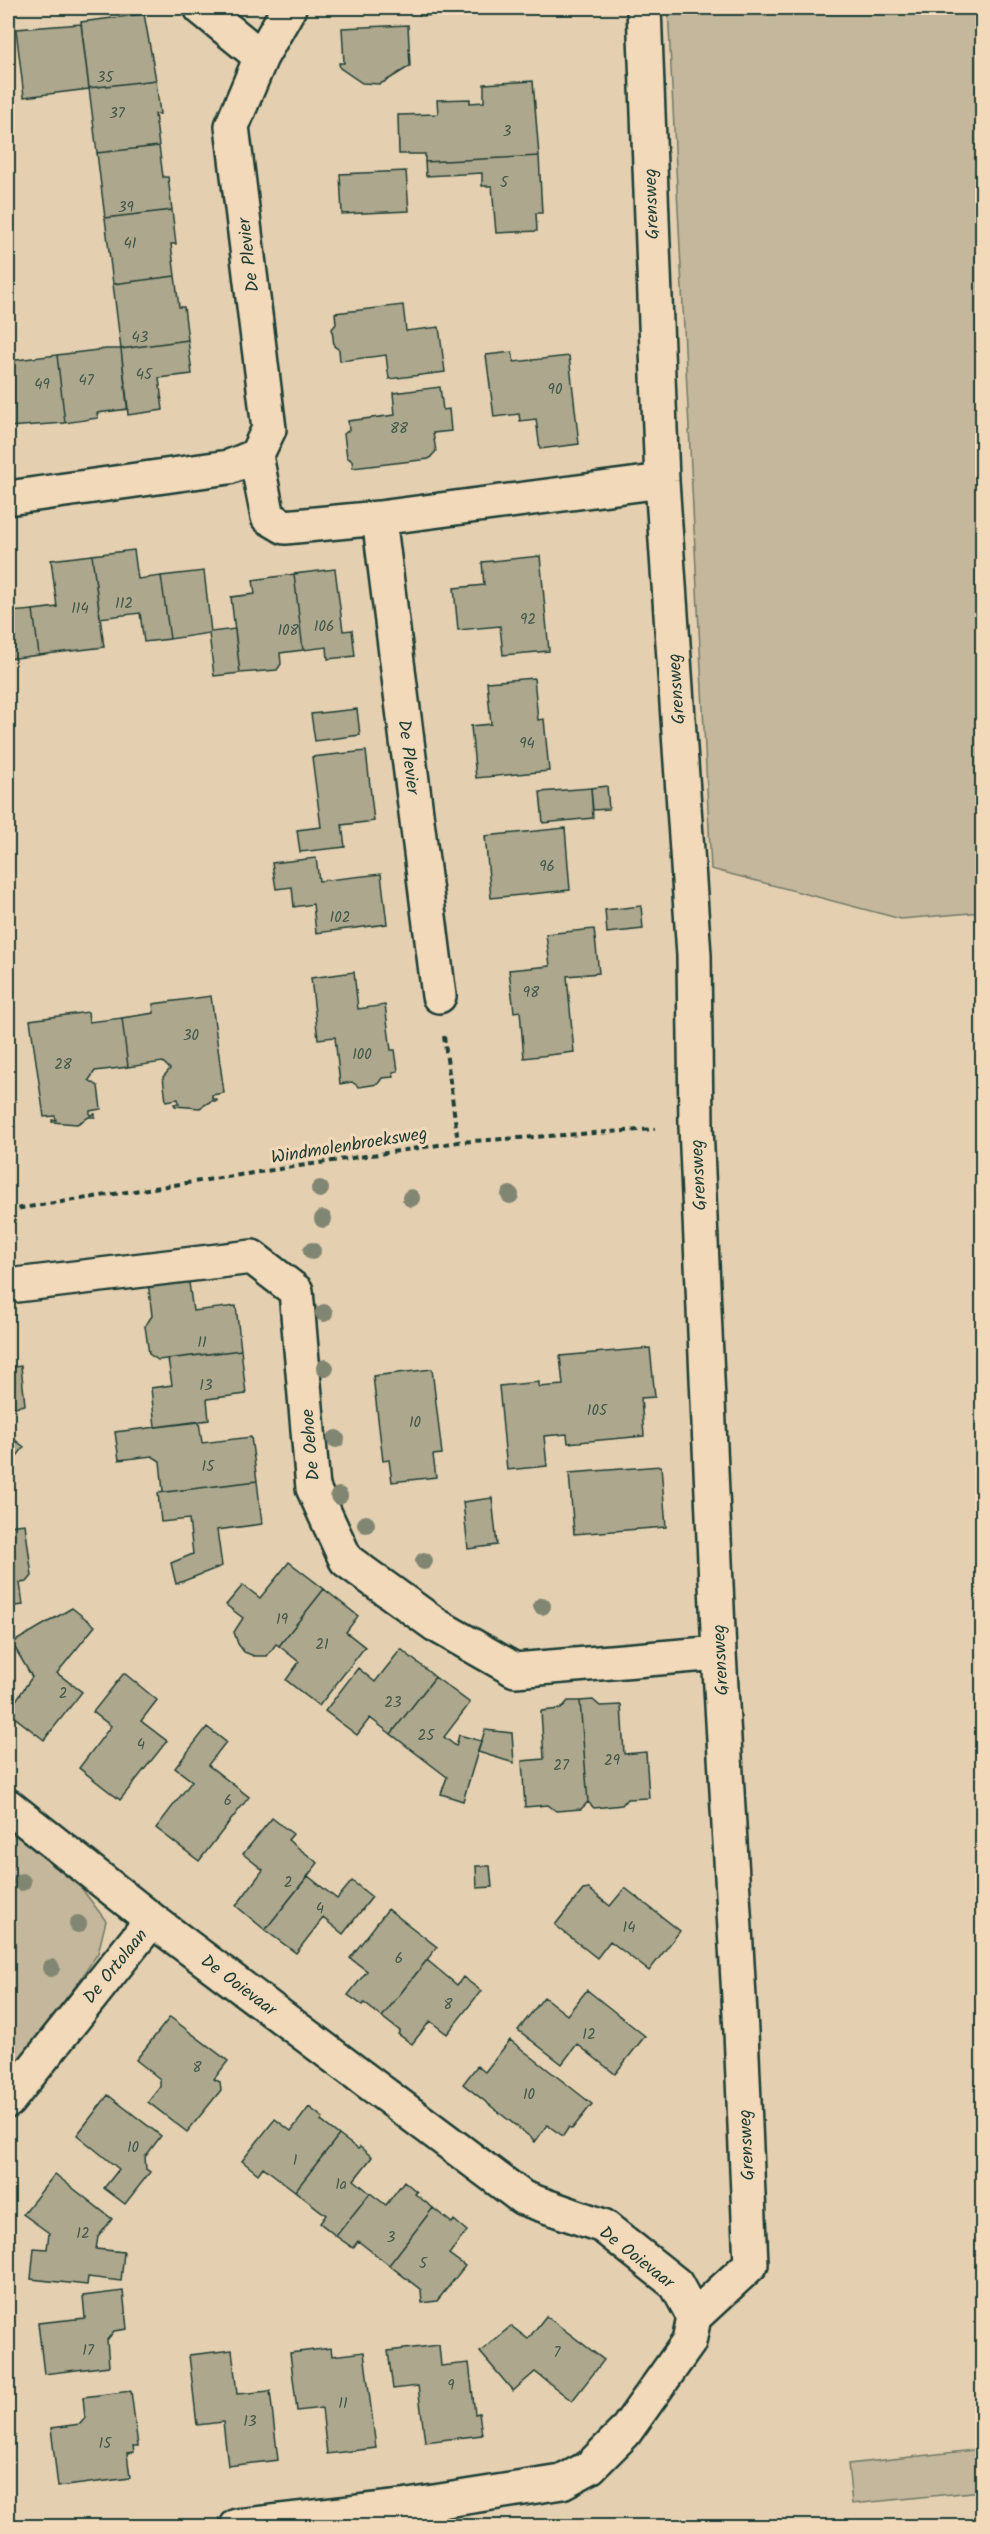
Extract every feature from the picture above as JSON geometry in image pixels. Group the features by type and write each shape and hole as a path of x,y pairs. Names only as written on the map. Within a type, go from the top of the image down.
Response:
{"street":[{"path":"201,8 261,57"},
{"name":"De Plevier","path":"256,456 269,429 232,126 261,57 289,8"},
{"name":"Grensweg","path":"644,8 662,481 694,955 696,1126 719,1653 751,2264 694,2317"},
{"path":"8,498 229,467 256,456 268,517 285,526 379,518 662,481"},
{"name":"De Plevier","path":"379,518 439,996"},
{"name":"De Oehoe","path":"8,1286 252,1257 296,1291 313,1488 346,1560 436,1625 515,1670 719,1653"},
{"name":"De Ortolaan","path":"8,1806 152,1920 8,2101"},
{"name":"De Ooievaar","path":"152,1920 523,2198 603,2226 676,2284 694,2317"},
{"path":"237,2526 402,2507 562,2482 590,2467 625,2432 689,2342 694,2317"}],"path":[{"path":"439,996 459,1142"},
{"name":"Windmolenbroeksweg","path":"8,1210 459,1142 696,1126"}],"shaded area":[{"path":"668,8 982,8 982,912 901,919 711,869"},
{"path":"8,1829 82,1889 106,1921 98,1953 78,1983 8,2073"},
{"path":"982,2449 982,2491 852,2504 848,2464"}],"building":[{"path":"419,8 503,8 503,11 420,16"},
{"path":"574,8 595,8 595,11 574,12"},
{"path":"144,14 156,80 89,88 81,22"},
{"path":"81,24 89,89 24,97 16,29"},
{"path":"408,25 410,66 380,84 362,83 340,68 339,63 344,63 342,28"},
{"path":"156,80 160,114 155,114 159,146 97,153 89,88"},
{"path":"533,81 539,156 425,162 425,154 399,154 398,115 438,114 437,100 470,99 470,103 484,102 484,84"},
{"path":"159,146 163,177 168,177 172,210 105,218 97,153"},
{"path":"539,156 542,213 536,213 537,231 496,233 492,186 482,186 482,173 426,176 425,162"},
{"path":"406,171 409,211 342,214 340,174"},
{"path":"172,210 176,244 171,244 175,276 113,284 105,218"},
{"path":"175,276 179,307 184,307 188,340 121,349 113,284"},
{"path":"403,305 406,331 439,327 445,372 389,379 386,355 340,361 339,350 334,346 332,329 336,324 335,313"},
{"path":"188,340 192,374 159,378 163,410 128,415 121,349"},
{"path":"121,349 128,409 97,413 98,418 65,423 57,355"},
{"path":"512,352 514,362 569,356 579,444 540,449 536,419 520,421 519,414 494,417 486,355"},
{"path":"57,355 65,423 8,427 8,361"},
{"path":"440,387 443,410 449,409 451,431 433,433 436,451 429,459 353,468 352,461 347,457 344,434 349,430 348,421 395,415 393,393"},
{"path":"134,550 138,579 161,576 170,639 144,642 140,613 100,618 92,555"},
{"path":"92,555 104,647 39,655 33,610 57,607 51,560"},
{"path":"540,556 549,651 503,655 500,626 458,630 454,588 484,585 482,562"},
{"path":"335,569 343,631 352,630 355,656 328,659 327,647 303,650 294,574"},
{"path":"204,571 211,632 235,629 240,673 214,676 209,633 170,639 161,576"},
{"path":"294,574 303,650 280,653 281,664 277,670 240,673 231,597 255,594 253,580"},
{"path":"8,595 10,612 33,610 39,655 8,659"},
{"path":"534,678 538,720 544,719 549,771 476,778 471,726 491,724 487,682"},
{"path":"357,709 360,735 315,741 311,714"},
{"path":"366,751 374,821 342,825 345,847 300,852 297,830 321,827 312,757"},
{"path":"607,786 609,809 593,810 591,788"},
{"path":"591,788 593,818 543,823 540,792"},
{"path":"565,828 570,890 491,898 485,836"},
{"path":"316,858 319,881 381,874 387,924 316,933 313,904 294,907 292,887 276,889 272,863"},
{"path":"641,906 643,929 607,933 605,910"},
{"path":"594,929 599,973 567,976 574,1052 524,1058 520,1011 514,1012 509,970 550,966 546,934"},
{"path":"354,972 358,1009 385,1005 391,1050 395,1050 398,1071 393,1072 394,1077 382,1078 378,1084 359,1087 352,1082 340,1084 335,1037 318,1039 311,978"},
{"path":"211,996 224,1093 212,1095 212,1099 217,1099 217,1101 211,1101 200,1108 175,1106 174,1104 179,1103 178,1099 166,1101 163,1077 170,1069 163,1062 128,1067 122,1018 154,1013 153,1004"},
{"path":"88,1012 89,1022 122,1018 128,1067 95,1071 89,1080 98,1086 101,1109 90,1111 90,1115 95,1114 95,1117 89,1117 77,1124 52,1122 56,1120 55,1116 44,1117 30,1020"},
{"path":"188,1276 193,1311 236,1306 241,1350 158,1360 149,1354 145,1326 152,1316 148,1281"},
{"path":"650,1348 655,1397 641,1398 644,1436 568,1443 567,1434 544,1436 547,1466 507,1470 499,1386 539,1382 539,1387 563,1385 560,1356"},
{"path":"241,1350 246,1394 207,1399 209,1420 155,1427 151,1388 172,1385 168,1359"},
{"path":"21,1366 25,1405 8,1408 8,1368"},
{"path":"432,1369 442,1454 433,1455 436,1477 392,1482 389,1460 383,1461 373,1376"},
{"path":"8,1415 10,1436 24,1447 8,1468"},
{"path":"199,1422 202,1443 251,1437 257,1481 158,1493 163,1491 160,1461 152,1456 119,1460 115,1432"},
{"path":"661,1466 666,1527 574,1534 569,1473"},
{"path":"257,1481 262,1524 217,1530 222,1566 176,1584 171,1563 193,1554 189,1519 161,1522 158,1493"},
{"path":"492,1498 497,1545 468,1549 463,1502"},
{"path":"25,1524 32,1576 27,1582 20,1583 23,1605 8,1607 8,1526"},
{"path":"289,1562 324,1589 279,1646 276,1644 267,1656 254,1656 244,1652 234,1632 243,1618 226,1605 243,1585 260,1598"},
{"path":"324,1589 358,1616 346,1632 365,1647 319,1706 286,1680 299,1662 279,1646"},
{"path":"72,1608 95,1626 57,1673 82,1692 44,1740 8,1712 32,1677 12,1643"},
{"path":"401,1649 435,1677 391,1734 370,1718 357,1735 325,1711 358,1668 375,1682"},
{"path":"124,1673 157,1700 141,1721 167,1741 120,1800 79,1768 111,1726 93,1712"},
{"path":"435,1677 470,1703 444,1737 456,1746 459,1735 481,1741 463,1801 441,1794 447,1777 391,1734"},
{"path":"593,1700 600,1706 621,1705 624,1754 646,1752 649,1798 627,1799 622,1805 594,1808 588,1802 580,1701"},
{"path":"568,1701 580,1701 588,1802 581,1809 556,1811 548,1805 525,1807 522,1761 544,1759 541,1711 561,1709"},
{"path":"207,1727 226,1742 208,1765 249,1797 199,1861 156,1828 192,1781 175,1768"},
{"path":"485,1730 512,1733 514,1763 478,1752"},
{"path":"272,1818 293,1834 288,1840 318,1863 265,1930 236,1906 263,1870 243,1854"},
{"path":"476,1866 490,1866 492,1887 477,1888"},
{"path":"308,1876 337,1899 352,1881 372,1897 343,1934 323,1918 296,1953 265,1930"},
{"path":"625,1888 680,1931 649,1971 610,1941 597,1958 555,1925 583,1890 589,1889 610,1906"},
{"path":"388,1909 437,1947 382,2017 364,2003 362,2005 348,1995 367,1971 350,1958"},
{"path":"427,1960 457,1985 463,1977 481,1991 447,2034 430,2021 412,2044 398,2034 400,2031 382,2017"},
{"path":"587,1990 645,2036 615,2074 577,2044 562,2064 518,2030 544,1997 567,2015"},
{"path":"170,2017 228,2061 214,2079 220,2082 221,2090 187,2132 148,2102 160,2087 160,2079 136,2060"},
{"path":"510,2040 592,2104 572,2129 569,2127 563,2136 547,2125 535,2142 533,2141 463,2084 477,2066 485,2072"},
{"path":"108,2095 161,2136 145,2157 146,2169 150,2172 125,2204 104,2188 119,2169 77,2135"},
{"path":"309,2107 323,2118 321,2121 339,2135 295,2191 263,2167 258,2174 242,2161 275,2119 291,2131"},
{"path":"339,2135 372,2157 354,2180 370,2193 336,2236 320,2223 326,2215 295,2191"},
{"path":"55,2174 112,2219 98,2237 96,2249 124,2252 121,2281 88,2277 87,2285 31,2279 34,2248 47,2249 49,2233 23,2214"},
{"path":"404,2181 417,2192 415,2194 433,2208 389,2265 358,2241 353,2248 336,2236 370,2193 386,2205"},
{"path":"433,2208 452,2223 454,2220 467,2231 449,2254 465,2266 437,2301 422,2303 421,2290 389,2265"},
{"path":"123,2291 127,2329 114,2331 107,2340 109,2366 44,2374 38,2323 85,2318 83,2296"},
{"path":"546,2316 604,2360 572,2401 535,2372 513,2391 480,2352 511,2326 528,2339"},
{"path":"439,2345 441,2366 469,2363 475,2414 479,2413 482,2435 425,2442 418,2386 393,2389 388,2351"},
{"path":"331,2348 332,2356 364,2352 376,2448 327,2454 322,2408 297,2411 290,2353"},
{"path":"232,2350 237,2394 270,2391 278,2460 228,2466 223,2422 197,2425 189,2355"},
{"path":"131,2391 138,2446 133,2446 134,2452 127,2453 130,2478 58,2487 51,2428 80,2424 85,2418 83,2397"}]}
